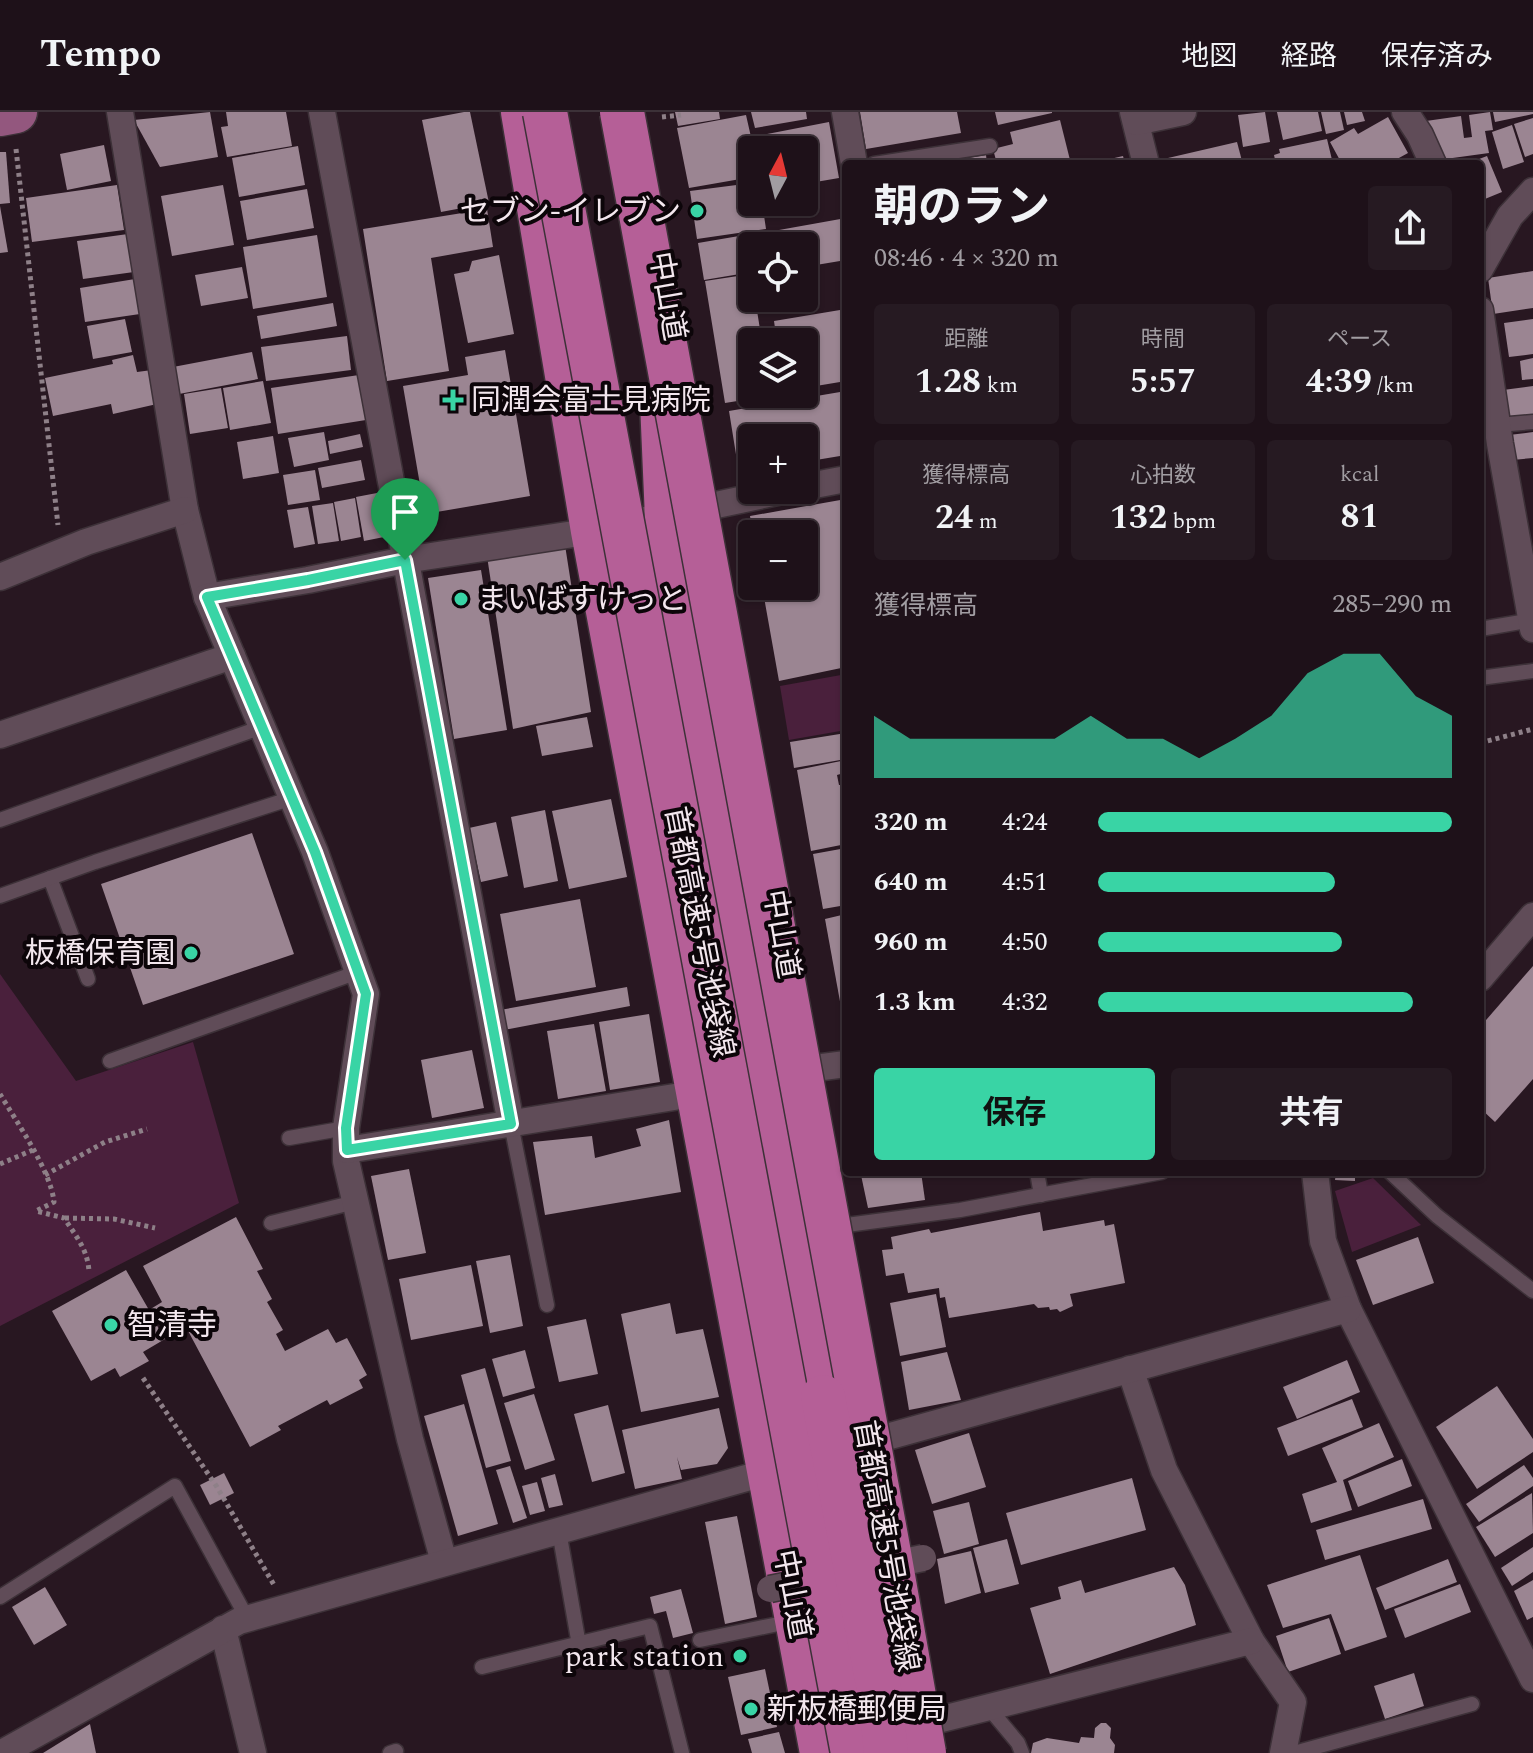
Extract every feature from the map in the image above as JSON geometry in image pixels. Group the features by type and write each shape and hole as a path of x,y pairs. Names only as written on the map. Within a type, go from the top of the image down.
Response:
{"highway":[{"name":"中山道","path":"523,112 593,531 770,1471 784,1604 822,1753"},
{"name":"首都高速5号池袋線","path":"545,112 853,1753"},
{"name":"中山道","path":"640,114 655,217 685,510 827,1067 839,1226 932,1742"},
{"name":"首都高速5号池袋線","path":"640,114 878,1495 932,1742"},
{"path":"685,510 669,565 680,659 880,1695 886,1753"},
{"path":"770,1471 836,1558 873,1753"}],"main road":[{"path":"0,115 14,112"}],"street":[{"path":"120,112 185,510 207,597 315,852 366,994 346,1139 346,1161 410,1439 444,1562"},
{"path":"322,112 511,1124"},
{"path":"845,112 853,160"},
{"path":"1145,160 1135,117 1183,112"},
{"path":"1405,112 1431,160"},
{"path":"1484,262 1510,216 1533,191"},
{"path":"1484,336 1498,425 1524,528 1532,625"},
{"path":"818,484 842,480"},
{"path":"207,597 405,560 593,531 738,500"},
{"path":"0,577 185,510"},
{"path":"0,735 232,656"},
{"path":"1484,973 1533,916"},
{"path":"346,1139 511,1124 699,1093"},
{"path":"1315,1176 1323,1241 1348,1309 1524,1641 1533,1679"},
{"path":"2,1753 247,1618 770,1471 879,1437 1348,1309"},
{"path":"1130,1369 1164,1470 1251,1641 1293,1702 1283,1753"},
{"path":"784,1604 923,1558"},
{"path":"223,1629 253,1753"},
{"path":"932,1742 988,1707 1251,1641"}],"lane":[{"path":"900,160 990,146"},
{"path":"1498,425 1533,422"},
{"path":"1484,629 1532,625"},
{"path":"1484,677 1533,671"},
{"path":"0,820 262,727"},
{"path":"0,896 292,798"},
{"path":"50,878 88,979"},
{"path":"110,1061 358,972"},
{"path":"511,1124 547,1305"},
{"path":"289,1138 346,1139"},
{"path":"1038,1176 1041,1195"},
{"path":"839,1226 960,1210 1141,1176"},
{"path":"1394,1176 1437,1216 1533,1291"},
{"path":"271,1223 355,1202"},
{"path":"0,1597 175,1486 247,1618"},
{"path":"559,1531 579,1645"},
{"path":"700,1640 784,1604"},
{"path":"482,1667 650,1626 682,1753"},
{"path":"1294,1753 1472,1704"},
{"path":"988,1707 1018,1743 1022,1753"}],"path":[{"path":"14,112 61,553"},
{"path":"640,114 681,115"},
{"path":"1484,742 1533,729"},
{"path":"0,1094 33,1150 54,1202 36,1211 64,1218 114,1219 155,1228"},
{"path":"45,1175 105,1142 147,1129"},
{"path":"0,1164 33,1150"},
{"path":"64,1218 82,1244 89,1261 89,1272"},
{"path":"143,1378 217,1487 287,1606"}],"shaded area":[{"path":"841,675 842,731 789,740 780,686"},
{"path":"0,974 76,1081 193,1042 239,1203 0,1326"},
{"path":"1373,1178 1421,1225 1352,1252 1335,1191"}],"building":[{"path":"210,112 218,157 160,167 134,120"},
{"path":"226,112 286,112 292,146 227,157 221,127 228,126"},
{"path":"470,112 489,203 441,212 422,120"},
{"path":"675,112 719,112 720,119 678,126"},
{"path":"751,112 806,112 807,119 755,128"},
{"path":"860,112 957,112 961,133 866,149"},
{"path":"995,112 1052,112 1052,113 998,125"},
{"path":"1265,112 1270,142 1243,147 1238,115"},
{"path":"1277,112 1318,112 1322,131 1283,140"},
{"path":"1321,112 1340,112 1344,130 1326,134"},
{"path":"1344,112 1362,112 1365,121 1347,125"},
{"path":"1490,112 1493,130 1485,131 1489,153 1438,160 1426,121 1461,116 1464,138 1472,137 1469,115"},
{"path":"1493,112 1533,112 1533,114 1495,122"},
{"path":"746,115 751,136 738,136 738,179 689,188 677,128"},
{"path":"1388,117 1408,153 1395,160 1340,160 1330,142 1354,128 1358,134"},
{"path":"1533,118 1533,154 1525,157 1514,124"},
{"path":"1060,120 1070,160 996,160 993,149 1013,144 1010,132"},
{"path":"829,122 839,178 818,182 818,136 756,136"},
{"path":"1512,125 1524,162 1503,169 1492,132"},
{"path":"1327,139 1332,160 1275,160 1274,155 1280,153 1279,149"},
{"path":"1237,142 1242,160 1168,160"},
{"path":"104,145 111,181 67,190 60,154"},
{"path":"298,146 305,185 239,197 232,158"},
{"path":"0,152 6,152 10,203 0,204"},
{"path":"986,155 987,160 957,160"},
{"path":"1487,156 1502,192 1484,199 1484,160 1476,160"},
{"path":"117,185 124,230 32,242 26,198"},
{"path":"223,185 234,245 172,256 161,196"},
{"path":"738,185 738,216 764,216 766,229 697,239 690,191"},
{"path":"307,189 314,228 247,240 240,201"},
{"path":"0,206 8,252 0,253"},
{"path":"487,209 493,247 431,258 449,371 387,381 363,229"},
{"path":"842,219 842,261 818,265 818,232 779,232"},
{"path":"128,234 134,272 83,279 77,241"},
{"path":"317,235 327,297 253,309 243,247"},
{"path":"738,236 738,274 704,280 698,243"},
{"path":"499,255 514,334 468,343 454,274 469,271 472,261"},
{"path":"242,267 248,298 201,306 195,275"},
{"path":"1533,271 1533,308 1493,314 1488,278"},
{"path":"738,276 738,312 757,312 760,328 738,328 738,401 725,403 705,281"},
{"path":"135,279 140,314 85,322 80,288"},
{"path":"333,303 337,326 261,339 257,316"},
{"path":"842,310 842,382 818,386 818,328 775,328 774,321"},
{"path":"125,319 132,352 93,359 87,326"},
{"path":"1533,319 1533,354 1509,357 1504,323"},
{"path":"347,336 351,370 266,381 261,347"},
{"path":"505,350 530,496 425,514 403,386 468,375 465,357"},
{"path":"252,352 258,379 179,394 173,367"},
{"path":"133,355 137,372 152,370 157,404 113,414 111,404 53,416 45,378 113,364 112,360"},
{"path":"1533,358 1533,379 1522,380 1520,361"},
{"path":"359,375 366,420 278,434 271,388"},
{"path":"263,381 271,423 230,430 223,388"},
{"path":"1533,386 1533,418 1508,421 1503,390"},
{"path":"221,388 228,428 190,434 184,394"},
{"path":"842,392 842,456 818,460 818,424 738,424 738,467 729,411 747,408 818,408 818,396"},
{"path":"324,432 329,460 294,467 288,438"},
{"path":"1533,432 1533,458 1512,460 1509,435"},
{"path":"360,434 363,447 330,454 328,441"},
{"path":"273,436 279,473 243,479 237,442"},
{"path":"361,460 365,480 322,488 318,468"},
{"path":"315,470 320,500 288,505 283,475"},
{"path":"377,493 384,537 364,541 356,497"},
{"path":"355,498 361,537 341,541 334,502"},
{"path":"842,500 842,668 779,681 765,600 818,600 818,520 751,520 750,516"},
{"path":"333,503 339,541 318,544 312,506"},
{"path":"308,507 315,544 294,548 287,510"},
{"path":"565,545 591,712 513,729 487,556"},
{"path":"481,570 507,730 454,739 428,578"},
{"path":"587,717 593,747 542,756 536,726"},
{"path":"842,734 842,760 794,768 790,742"},
{"path":"841,761 842,774 837,775 839,785 842,785 842,845 811,851 797,770"},
{"path":"611,799 627,877 569,889 552,811"},
{"path":"545,810 558,881 524,888 511,817"},
{"path":"496,822 508,876 481,882 469,828"},
{"path":"252,833 294,954 143,1005 101,884"},
{"path":"842,849 842,906 823,909 813,854"},
{"path":"580,899 596,987 516,1001 500,914"},
{"path":"842,915 842,1012 825,919"},
{"path":"1533,966 1533,1079 1495,1122 1484,1112 1484,1022"},
{"path":"627,987 630,1006 504,1030 500,1010"},
{"path":"649,1014 660,1082 610,1090 599,1022"},
{"path":"594,1024 606,1091 558,1099 547,1031"},
{"path":"472,1050 484,1108 432,1118 421,1060"},
{"path":"669,1120 681,1192 545,1215 533,1142 592,1136 595,1158 641,1146 636,1129"},
{"path":"409,1169 426,1253 388,1260 371,1176"},
{"path":"861,1176 922,1176 925,1200 868,1208"},
{"path":"1336,1176 1355,1176 1355,1181 1335,1180"},
{"path":"1040,1212 1043,1231 1104,1220 1105,1226 1114,1224 1125,1283 1070,1294 1073,1306 1060,1312 1049,1307 1038,1308 1034,1304 949,1318 945,1297 940,1298 939,1288 908,1293 904,1273 886,1276 882,1250 893,1249 891,1237 929,1229 931,1233"},
{"path":"236,1217 263,1269 257,1271 272,1299 267,1302 283,1330 276,1334 285,1351 328,1329 336,1343 347,1338 367,1375 359,1380 363,1388 330,1405 327,1400 278,1426 281,1430 250,1447 178,1312 156,1324 165,1339 143,1352 149,1361 120,1377 115,1368 91,1381 52,1311 126,1270 149,1310 162,1302 143,1266"},
{"path":"1418,1237 1434,1283 1373,1305 1356,1260"},
{"path":"510,1255 523,1326 490,1333 476,1261"},
{"path":"471,1265 483,1326 411,1340 399,1279"},
{"path":"936,1294 946,1347 900,1356 890,1303"},
{"path":"670,1303 676,1334 703,1329 719,1397 641,1412 621,1314"},
{"path":"586,1319 598,1374 559,1382 547,1327"},
{"path":"525,1350 535,1388 503,1397 492,1359"},
{"path":"947,1352 961,1400 909,1410 901,1362"},
{"path":"1347,1360 1360,1392 1297,1419 1283,1387"},
{"path":"485,1368 511,1461 486,1468 461,1375"},
{"path":"1497,1386 1533,1439 1533,1452 1477,1489 1436,1427"},
{"path":"534,1394 555,1460 525,1470 504,1403"},
{"path":"1352,1399 1363,1427 1288,1456 1277,1428"},
{"path":"464,1404 498,1524 458,1536 424,1416"},
{"path":"608,1405 625,1473 592,1482 574,1414"},
{"path":"719,1408 728,1448 717,1464 681,1470 677,1457 682,1479 635,1489 622,1430"},
{"path":"1379,1423 1394,1457 1343,1480 1352,1510 1311,1523 1302,1494 1337,1482 1322,1448"},
{"path":"969,1433 986,1487 932,1504 915,1450"},
{"path":"1402,1459 1412,1486 1358,1507 1348,1481"},
{"path":"1524,1465 1533,1478 1533,1486 1479,1522 1466,1504"},
{"path":"510,1466 527,1518 513,1523 496,1470"},
{"path":"224,1473 234,1493 210,1505 200,1485"},
{"path":"555,1474 563,1505 549,1508 541,1478"},
{"path":"1132,1478 1146,1530 1021,1565 1006,1513"},
{"path":"537,1482 545,1511 530,1515 522,1486"},
{"path":"1532,1493 1533,1533 1495,1557 1476,1527"},
{"path":"1423,1499 1432,1529 1325,1560 1316,1530"},
{"path":"969,1502 979,1544 944,1554 933,1511"},
{"path":"737,1516 757,1617 725,1624 705,1522"},
{"path":"1007,1539 1019,1584 985,1593 973,1548"},
{"path":"1533,1547 1533,1572 1512,1586 1501,1568"},
{"path":"971,1551 981,1593 945,1604 937,1559"},
{"path":"1360,1555 1387,1637 1345,1651 1331,1614 1283,1628 1267,1585"},
{"path":"1448,1559 1457,1582 1385,1610 1376,1588"},
{"path":"1174,1567 1185,1585 1196,1625 1050,1674 1030,1608 1061,1599 1058,1587 1081,1580 1085,1593"},
{"path":"1533,1580 1533,1617 1527,1620 1514,1591"},
{"path":"1460,1584 1471,1612 1405,1638 1394,1609"},
{"path":"45,1587 67,1625 34,1645 12,1607"},
{"path":"681,1589 693,1633 673,1638 666,1611 654,1614 650,1597"},
{"path":"1329,1618 1341,1654 1288,1672 1276,1636"},
{"path":"765,1669 777,1727 741,1735 728,1677"},
{"path":"1414,1673 1424,1706 1385,1719 1374,1686"},
{"path":"1101,1723 1111,1728 1114,1753 1031,1753 1033,1743 1047,1738 1079,1743 1081,1737 1094,1738 1095,1728"},
{"path":"90,1724 96,1753 43,1753"},
{"path":"779,1732 785,1753 752,1753 748,1739"}],"place":[{"name":"セブン-イレブン","path":"697,211"},
{"name":"同潤会富士見病院","path":"453,400"},
{"name":"まいばすけっと","path":"461,599"},
{"name":"板橋保育園","path":"191,953"},
{"name":"智清寺","path":"111,1325"},
{"name":"park station","path":"740,1656"},
{"name":"新板橋郵便局","path":"751,1709"}],"route":[{"path":"405,560 511,1124 347,1150 346,1128 366,994 315,852 207,597 405,560"}]}
